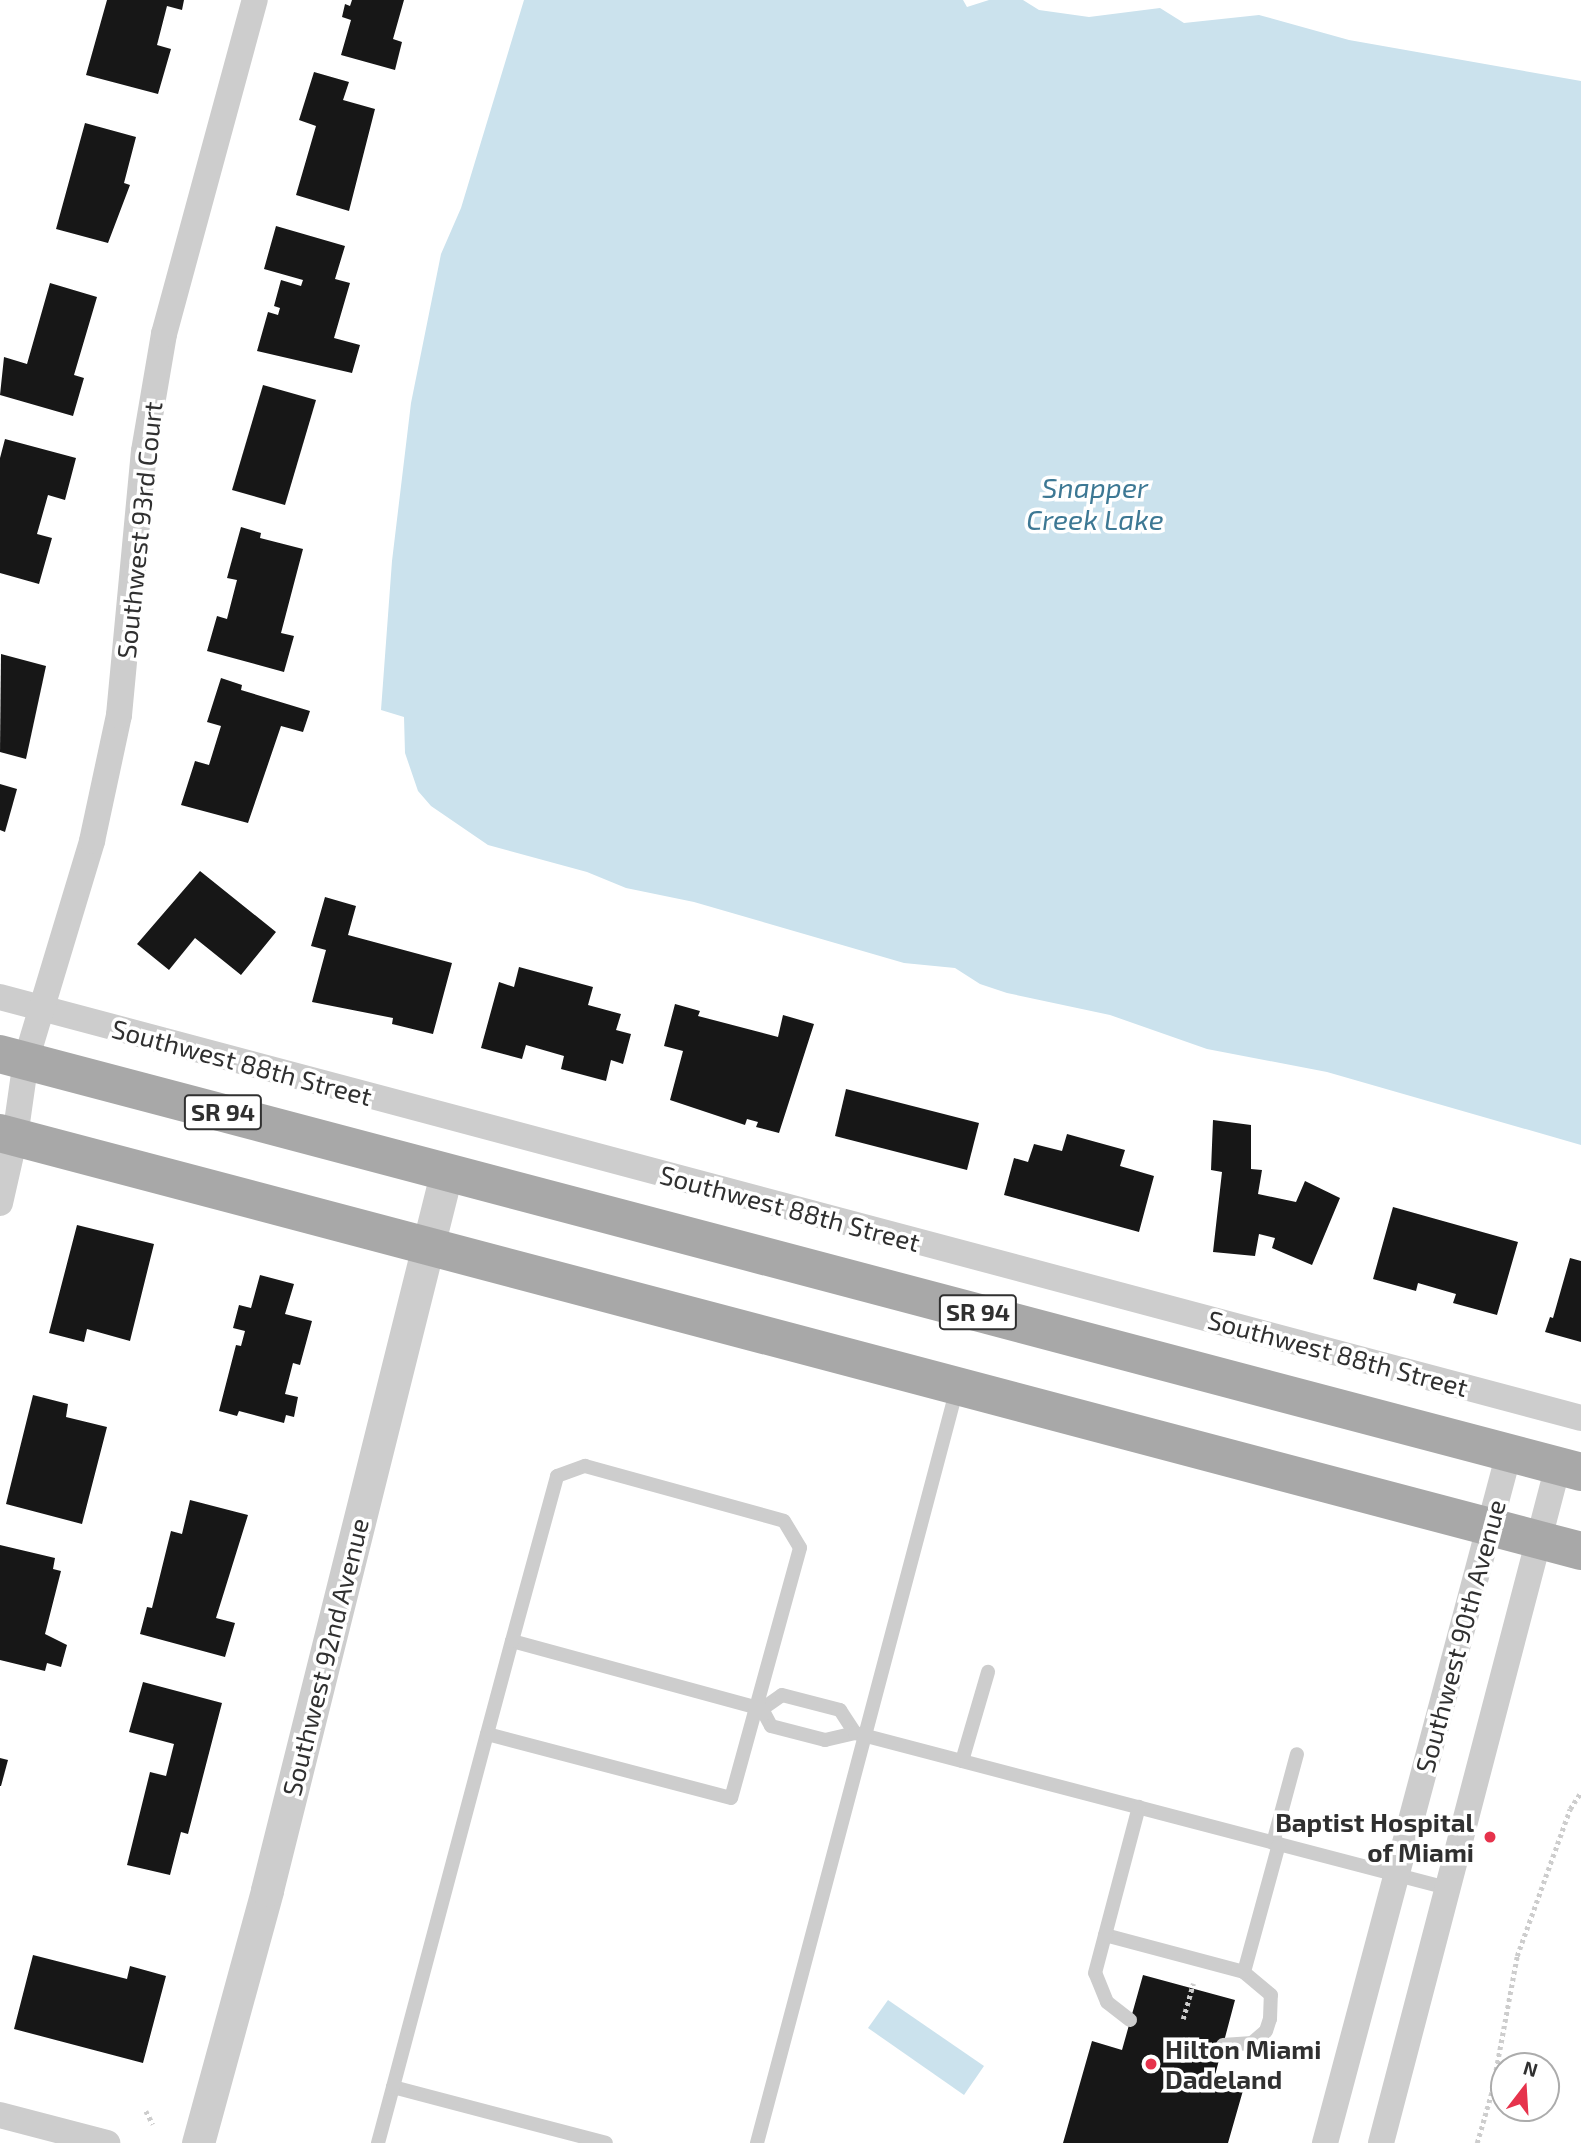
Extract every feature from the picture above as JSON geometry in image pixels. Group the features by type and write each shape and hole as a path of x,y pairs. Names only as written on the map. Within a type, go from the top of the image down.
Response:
{"main road":[{"name":"Southwest 88th Street","path":"13,1057 1569,1469"},
{"path":"8,1135 1581,1551"}],"street":[{"name":"Southwest 93rd Court","path":"0,1203 13,1057 40,1007 92,841 119,715 144,451 161,347 254,0"},
{"name":"Southwest 88th Street","path":"0,997 1581,1418"},
{"name":"Southwest 92nd Avenue","path":"198,2143 267,1890 447,1170"},
{"name":"Southwest 90th Avenue","path":"1325,2143 1509,1453"},
{"name":"Southwest 90th Avenue","path":"1381,2143 1538,1540 1569,1469"},
{"path":"0,2115 107,2143"}],"lane":[{"path":"757,2143 860,1734 958,1387"},
{"path":"378,2143 393,2088 487,1734 512,1640 556,1476 585,1466 784,1521 800,1548 731,1798 487,1734"},
{"path":"512,1640 758,1708 771,1726 825,1741 860,1734 1447,1888"},
{"path":"962,1761 988,1672"},
{"path":"758,1708 782,1695 840,1710 860,1734"},
{"path":"1244,1972 1297,1754"},
{"path":"1130,2020 1098,1990 1095,1973 1139,1807"},
{"path":"1105,1935 1244,1972 1271,1995 1270,2019 1266,2031 1252,2043 1223,2045"},
{"path":"393,2088 606,2143"}],"path":[{"path":"1478,2143 1492,2091 1517,1956 1570,1809 1581,1792"},
{"path":"1183,2019 1195,1975"},
{"path":"146,2111 153,2124"}],"water":[{"name":"Snapper Creek Lake","path":"524,0 963,0 967,7 989,0 1023,0 1039,10 1089,17 1160,8 1184,23 1259,15 1349,40 1581,81 1581,1145 1327,1072 1207,1049 1110,1015 1007,993 980,984 955,968 904,963 694,902 626,888 587,872 488,845 431,806 418,791 405,753 404,717 381,710 392,561 411,403 441,254 461,208"},
{"path":"888,2000 984,2066 964,2095 868,2028"}],"building":[{"path":"107,0 184,0 182,10 167,6 157,45 171,49 158,94 86,75"},
{"path":"352,0 404,0 393,39 402,42 395,70 341,55 351,20 342,17 345,4 350,6"},
{"path":"314,72 349,82 343,100 375,109 349,211 296,195 316,126 299,120"},
{"path":"85,123 136,137 124,183 130,185 108,243 56,229"},
{"path":"276,226 345,246 335,279 350,283 334,338 360,345 352,373 257,351 268,312 278,315 280,308 274,306 281,280 301,286 303,280 264,269"},
{"path":"50,283 97,297 74,375 84,378 73,416 0,395 4,357 27,364"},
{"path":"263,385 316,400 285,505 232,490"},
{"path":"5,439 76,458 65,500 48,495 37,534 52,538 39,584 0,573 0,458"},
{"path":"241,527 261,533 260,538 303,549 281,633 294,636 284,672 207,651 217,616 227,619 237,580 227,578"},
{"path":"1,654 46,666 26,759 0,752"},
{"path":"221,678 242,685 241,690 310,711 303,732 281,726 248,823 181,805 195,761 209,765 221,726 207,722"},
{"path":"0,784 17,789 5,832 0,830"},
{"path":"200,871 276,932 241,975 195,938 169,970 137,944"},
{"path":"325,897 356,906 348,935 452,963 433,1034 392,1024 393,1018 312,1002 326,950 311,946"},
{"path":"519,967 593,987 588,1005 621,1014 616,1030 631,1034 623,1064 611,1060 606,1081 561,1069 564,1056 526,1045 522,1059 481,1048 499,982 514,987"},
{"path":"675,1004 700,1011 698,1016 778,1037 783,1015 814,1024 779,1133 756,1127 758,1122 747,1119 745,1125 670,1100 683,1051 664,1046"},
{"path":"846,1089 979,1123 967,1170 835,1136"},
{"path":"1213,1120 1251,1125 1251,1169 1262,1170 1258,1194 1296,1202 1305,1181 1340,1198 1312,1265 1272,1248 1275,1238 1259,1234 1255,1256 1213,1252 1222,1172 1211,1170"},
{"path":"1067,1134 1125,1150 1120,1166 1154,1176 1139,1232 1004,1195 1014,1158 1028,1162 1034,1144 1062,1151"},
{"path":"1393,1207 1518,1242 1497,1315 1453,1303 1456,1294 1418,1283 1416,1291 1373,1279"},
{"path":"77,1225 154,1244 130,1341 87,1329 84,1342 49,1333"},
{"path":"1570,1258 1581,1261 1581,1342 1545,1332 1550,1317 1553,1318"},
{"path":"260,1275 294,1284 285,1314 312,1321 300,1365 293,1363 285,1394 298,1397 294,1417 286,1415 284,1423 239,1411 237,1416 219,1411 236,1345 241,1346 245,1331 233,1328 239,1305 251,1308"},
{"path":"33,1395 68,1404 66,1417 107,1427 82,1524 6,1504"},
{"path":"190,1500 248,1515 216,1618 235,1623 225,1657 140,1634 147,1607 152,1608 171,1531 182,1534"},
{"path":"0,1545 55,1558 53,1569 61,1571 45,1634 67,1645 61,1667 47,1663 45,1671 0,1660"},
{"path":"143,1682 222,1703 188,1834 181,1832 170,1875 127,1865 150,1772 166,1776 174,1744 129,1732"},
{"path":"0,1758 8,1760 1,1786 0,1786"},
{"path":"33,1955 127,1979 130,1966 166,1976 143,2063 14,2029"},
{"name":"Hilton Miami Dadeland","path":"1143,1975 1235,2000 1214,2079 1244,2087 1228,2143 1063,2143 1092,2041 1122,2050"}],"place":[{"name":"Baptist Hospital of Miami","path":"1490,1837"},
{"name":"Hilton Miami Dadeland","path":"1151,2064"}]}
